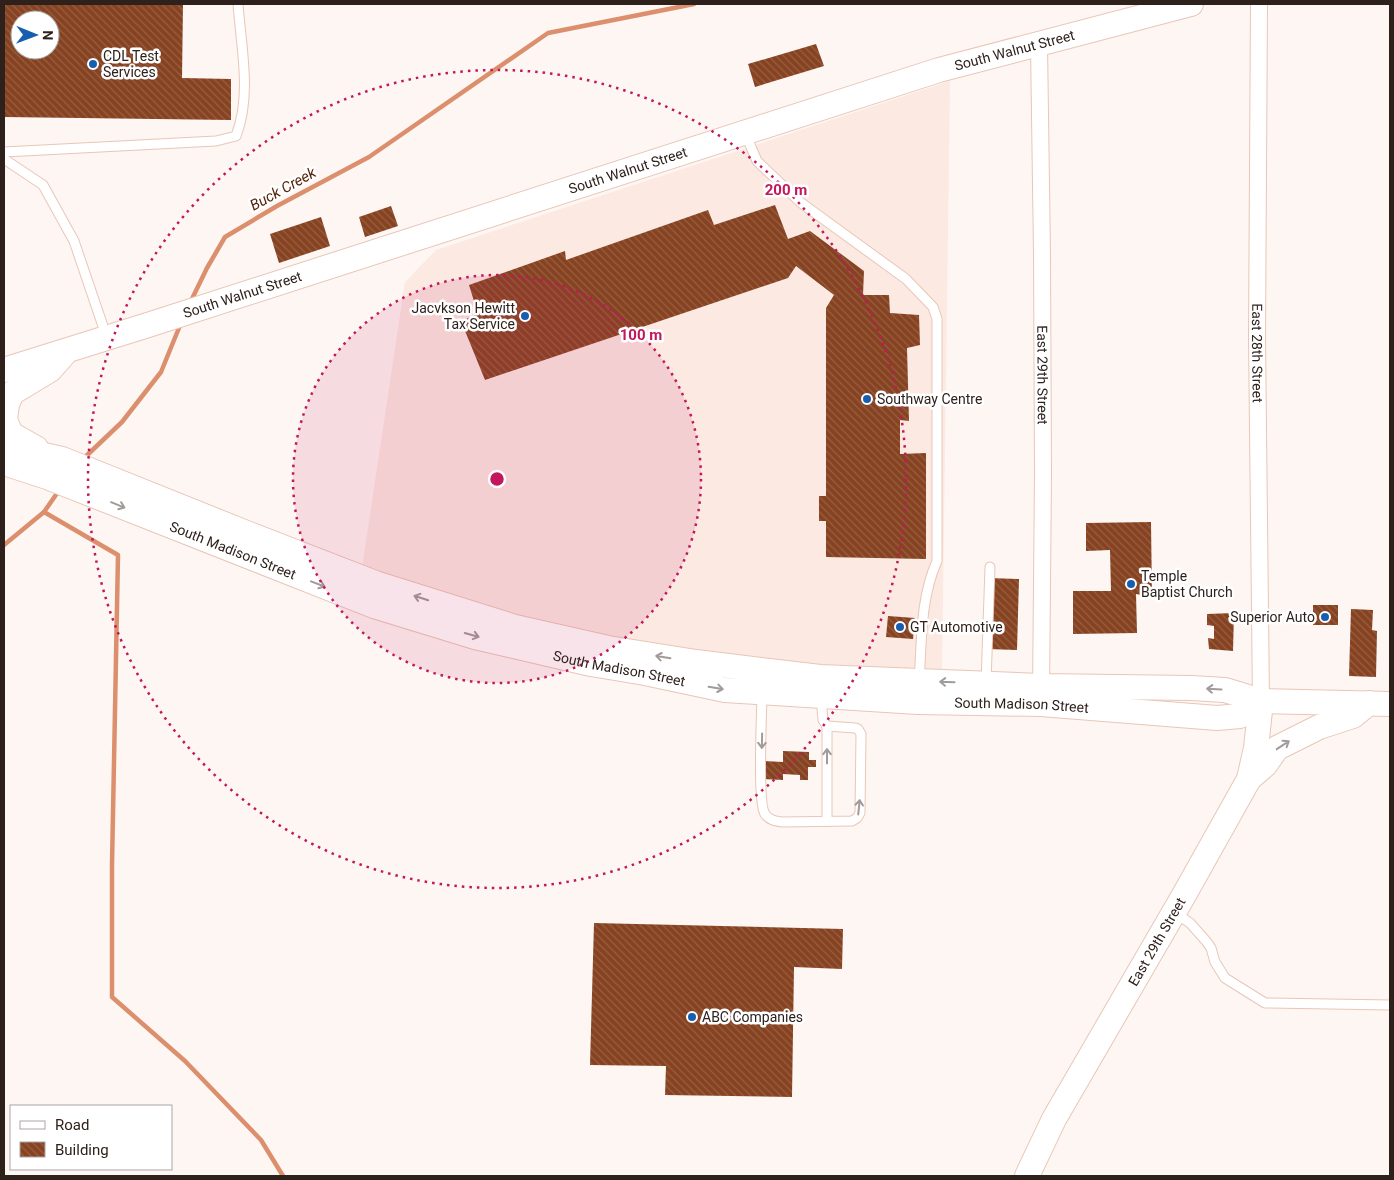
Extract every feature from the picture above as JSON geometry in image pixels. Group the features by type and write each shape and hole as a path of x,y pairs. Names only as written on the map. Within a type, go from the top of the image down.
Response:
{"main road":[{"name":"South Walnut Street","path":"4,370 939,70 1191,4"},
{"name":"South Walnut Street","path":"4,382 68,350"},
{"path":"68,350 50,370 12,393 7,404 5,420 11,434 69,471"},
{"name":"South Madison Street","path":"4,446 352,575 506,624 608,648 696,662 821,696 918,691 1041,695 1225,690 1261,701 1380,704"},
{"name":"South Madison Street","path":"4,463 69,471"},
{"name":"South Madison Street","path":"763,681 820,676 918,691"},
{"name":"East 29th Street","path":"1027,1176 1054,1119 1249,779 1256,748 1261,701"},
{"path":"1249,779 1264,765 1277,748 1318,727 1353,716 1380,704"}],"street":[{"name":"East 28th Street","path":"1259,4 1257,337 1261,701"},
{"name":"East 29th Street","path":"1039,45 1043,474 1041,695"}],"lane":[{"path":"4,152 216,141 236,136 242,121 245,90 238,4"},
{"path":"745,133 757,161 800,202 906,279 933,307 937,319 937,561 930,578 923,610 918,691"},
{"path":"4,159 43,185 74,241 107,338"},
{"path":"986,693 990,567"},
{"path":"763,681 762,807 764,813 772,820 782,822 852,821 860,813 861,734 855,728 827,726"},
{"path":"821,696 823,720 827,726 827,821"},
{"path":"1174,912 1190,922 1206,941 1224,978 1265,1002 1390,1005"}],"shaded area":[{"path":"950,81 942,670 798,665 697,653 546,625 362,568 405,282 436,250"}],"building":[{"name":"CDL Test Services","path":"4,4 183,4 182,78 231,79 231,120 4,117"},
{"path":"816,44 824,66 755,87 748,64"},
{"name":"Southway Centre","path":"775,205 788,239 810,231 864,271 863,295 889,295 890,313 919,315 920,345 907,348 909,421 900,420 900,454 926,453 926,559 826,557 826,521 819,521 819,496 826,496 826,308 834,295 796,266 788,278 485,380 461,321 478,314 469,285 565,251 566,260 708,210 714,225"},
{"path":"391,206 398,226 365,237 359,217"},
{"path":"321,217 330,246 279,263 270,234"},
{"name":"Temple Baptist Church","path":"1151,522 1152,597 1136,594 1137,633 1073,634 1073,591 1111,591 1110,550 1086,551 1086,523"},
{"path":"989,578 1019,579 1017,650 987,649"},
{"name":"Superior Auto","path":"1313,605 1338,605 1338,625 1313,625"},
{"path":"1351,609 1373,610 1372,630 1377,631 1376,677 1349,676"},
{"path":"1234,613 1233,651 1209,649 1208,638 1214,639 1214,626 1207,625 1207,614"},
{"name":"GT Automotive","path":"888,616 915,618 913,639 886,637"},
{"path":"783,751 809,752 809,760 816,760 816,767 808,767 808,780 800,780 800,775 783,774 783,780 763,779 764,761 783,762"},
{"name":"ABC Companies","path":"594,923 843,929 842,969 794,967 792,1097 665,1095 666,1066 590,1065"}],"waterway":[{"name":"Buck Creek","path":"190,303 225,237 277,206 369,157 548,33 694,4"},
{"name":"Buck Creek","path":"83,459 122,422 161,372 181,323"},
{"name":"Buck Creek","path":"4,545 44,512 60,489"},
{"path":"44,512 118,555 112,865 112,997 185,1061 261,1140 283,1176"}],"place":[{"name":"CDL Test Services","path":"93,64"},
{"name":"Jacvkson Hewitt Tax Service","path":"525,316"},
{"name":"Southway Centre","path":"867,399"},
{"name":"Temple Baptist Church","path":"1131,584"},
{"name":"Superior Auto","path":"1325,617"},
{"name":"GT Automotive","path":"900,627"},
{"name":"ABC Companies","path":"692,1017"}]}
